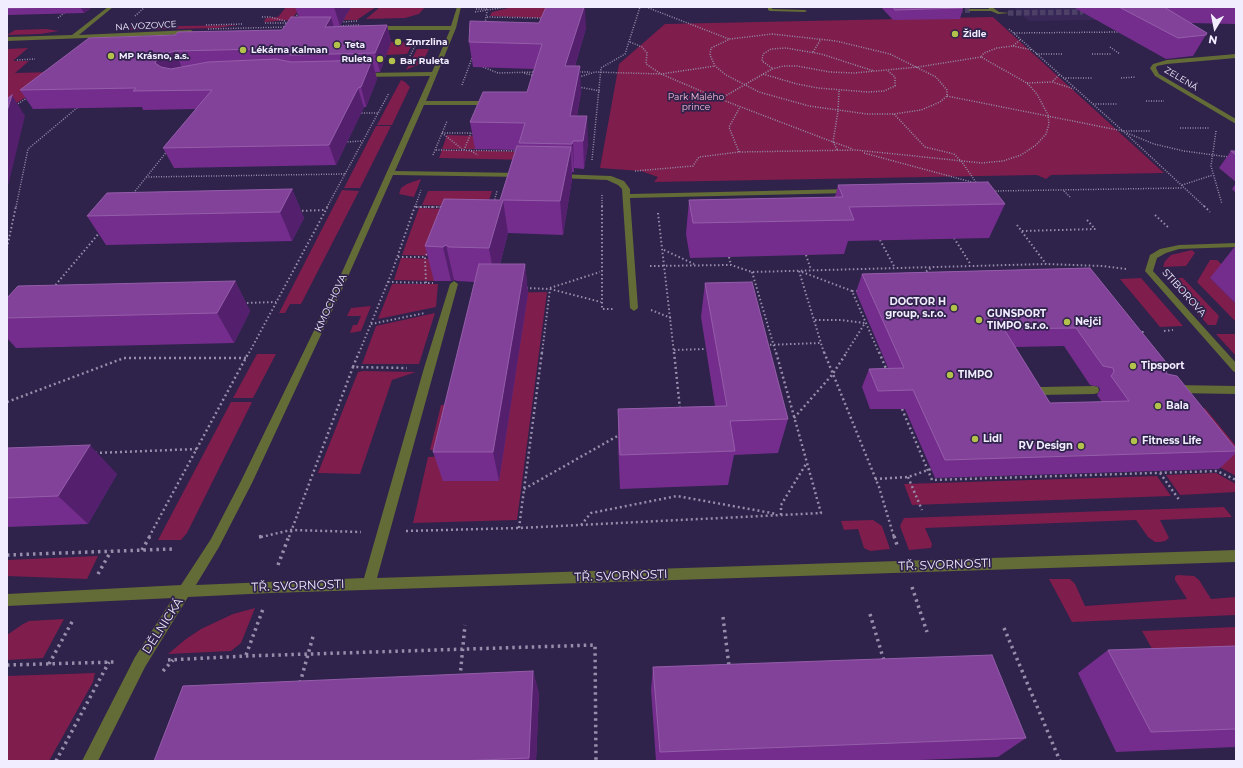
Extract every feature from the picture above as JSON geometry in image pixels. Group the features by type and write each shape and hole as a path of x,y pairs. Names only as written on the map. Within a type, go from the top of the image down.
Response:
{"street":[{"path":"73,37 111,7"},
{"name":"KMOCHOVA","path":"185,591 215,543 246,483 342,281 422,103 453,28 459,7"},
{"path":"770,7 770,10 805,11"},
{"path":"970,10 991,8 998,13 1008,13"},
{"path":"368,28 453,28"},
{"name":"NA VOZOVCE","path":"7,39 199,32"},
{"path":"95,43 103,36"},
{"name":"ZELENÁ","path":"1236,56 1161,63 1155,65 1153,68 1155,73 1161,77 1236,122"},
{"path":"352,76 434,74"},
{"path":"422,103 494,103"},
{"path":"391,173 529,175"},
{"path":"551,176 601,177 615,179 624,186 627,196 634,308"},
{"path":"627,196 856,191"},
{"name":"STIBOROVA","path":"1236,245 1179,247 1163,251 1153,257 1149,271 1236,369"},
{"path":"369,584 382,532 454,284"},
{"path":"1163,389 1236,390"},
{"path":"1041,391 1094,390"},
{"name":"TŘ. SVORNOSTI","path":"7,600 369,584 1236,556"},
{"name":"DĚLNICKÁ","path":"90,761 140,662 185,591"}],"path":[{"path":"130,20 145,7"},
{"path":"290,26 302,7"},
{"path":"472,12 506,7"},
{"path":"591,164 600,92 601,68 624,54 630,42 640,7"},
{"path":"646,7 730,39"},
{"path":"58,18 70,9"},
{"path":"472,9 488,10 485,23"},
{"path":"262,17 292,22"},
{"path":"487,17 549,19 542,22"},
{"path":"338,24 340,22 359,21"},
{"path":"265,23 300,22"},
{"path":"1008,28 1210,212"},
{"path":"1013,32 1022,34 1124,32"},
{"path":"772,34 821,39 873,49 890,54 936,77 944,84 947,90 947,96 940,102 921,110 894,114 838,111 787,101 744,85 726,75 715,66 710,55 712,48 719,43 730,39 772,34"},
{"path":"1018,37 1022,34"},
{"path":"813,52 821,39"},
{"path":"1012,46 1020,40"},
{"path":"630,42 642,47 647,53 646,64 661,74 720,99 856,150 982,186"},
{"path":"720,99 772,68 792,66 845,74 918,67 981,57 984,53 997,48 1012,46 1032,50"},
{"path":"410,55 414,47"},
{"path":"1110,47 1120,54"},
{"path":"772,68 762,61 762,56 768,50 786,48 813,52 846,60 874,71"},
{"path":"1036,54 1063,54"},
{"path":"1092,54 1112,54"},
{"path":"455,103 474,55"},
{"path":"631,173 645,169 693,166 699,157 738,152 856,150 962,162 1003,162 1020,155 1036,145 1046,134 1049,124 1048,115 1037,94 1027,83 981,57"},
{"path":"17,60 35,59"},
{"path":"471,62 476,64"},
{"path":"482,66 498,73 543,72"},
{"path":"573,72 661,74 715,66"},
{"path":"762,74 797,84 839,91 876,92 893,88 896,84 895,77 887,70"},
{"path":"520,72 540,78"},
{"path":"574,78 595,72"},
{"path":"1052,82 1059,75"},
{"path":"1121,78 1136,77"},
{"path":"1063,78 1092,78"},
{"path":"1027,83 1052,82 1076,90"},
{"path":"573,86 600,92"},
{"path":"142,550 392,88"},
{"path":"838,151 833,142 838,111 839,91"},
{"path":"12,107 30,96"},
{"path":"947,96 1122,131 1154,144 1213,156 1236,158"},
{"path":"24,100 31,100"},
{"path":"1146,101 1168,101"},
{"path":"1092,104 1118,104"},
{"path":"7,248 28,149 80,105"},
{"path":"738,152 729,127 740,107"},
{"path":"355,113 378,113"},
{"path":"894,114 925,147 954,154 962,162 975,183"},
{"path":"1180,128 1216,128 1211,166 1222,204"},
{"path":"1122,131 1150,130"},
{"path":"442,133 476,133"},
{"path":"442,133 436,150 520,151"},
{"path":"442,133 464,150"},
{"path":"464,150 471,133"},
{"path":"339,142 363,142"},
{"path":"587,142 594,142"},
{"path":"129,198 169,149"},
{"path":"146,177 346,174"},
{"path":"1181,185 1213,175"},
{"path":"970,188 975,183"},
{"path":"988,190 1184,188"},
{"path":"278,565 353,367 398,257 422,189"},
{"path":"492,209 498,189"},
{"path":"1064,190 1071,198"},
{"path":"520,288 550,288 601,302 602,191"},
{"path":"995,191 1000,197"},
{"path":"416,207 446,207"},
{"path":"294,211 326,210"},
{"path":"1155,215 1169,228"},
{"path":"659,216 680,412 675,412"},
{"path":"1022,231 1096,230 1087,220"},
{"path":"1017,225 1046,264"},
{"path":"52,289 101,232"},
{"path":"954,238 971,266"},
{"path":"880,240 895,268"},
{"path":"663,250 696,266"},
{"path":"426,283 425,257 429,251"},
{"path":"806,255 812,270"},
{"path":"398,257 431,257"},
{"path":"729,257 731,265"},
{"path":"632,267 665,265 731,265 752,272 1046,264 1102,266 1126,269"},
{"path":"922,275 932,267"},
{"path":"799,271 852,291 860,291"},
{"path":"799,271 815,320 820,343 875,479 898,549"},
{"path":"550,288 601,272"},
{"path":"259,537 291,530 382,532 519,528 820,513 774,344 752,272"},
{"path":"388,282 454,284"},
{"path":"519,528 550,288"},
{"path":"852,291 887,372"},
{"path":"236,303 276,302"},
{"path":"371,324 446,310"},
{"path":"815,320 841,320 865,323"},
{"path":"794,419 832,375 865,323"},
{"path":"1164,331 1173,330"},
{"path":"1131,332 1146,332"},
{"path":"760,346 774,344 820,343"},
{"path":"674,350 706,349"},
{"path":"7,402 124,358 246,358"},
{"path":"353,367 429,368"},
{"path":"902,409 929,469 932,480 1217,471 1236,480"},
{"path":"524,489 626,431"},
{"path":"89,453 198,449"},
{"path":"781,515 781,505 806,464"},
{"path":"875,479 908,477 929,469"},
{"path":"1160,473 1180,501"},
{"path":"908,477 922,510"},
{"path":"581,525 591,513 677,496 781,515"},
{"path":"7,555 111,550 173,549"},
{"path":"96,578 111,550"},
{"path":"911,585 927,632"},
{"path":"246,656 263,607"},
{"path":"870,614 886,667"},
{"path":"723,617 730,671"},
{"path":"49,664 73,620"},
{"path":"459,682 465,625"},
{"path":"1004,628 1060,761"},
{"path":"298,690 314,633"},
{"path":"173,660 246,656 595,645 596,761"},
{"path":"56,761 109,662"},
{"path":"7,666 115,662"}],"shaded area":[{"path":"1013,7 1080,7 1098,20 1029,21"}],"green space":[{"path":"286,7 301,7 291,20 264,22 266,18 278,17"},
{"path":"305,7 376,7 357,20 296,20"},
{"path":"380,7 425,7 419,14 405,18 366,19"},
{"path":"512,7 569,7 546,18 490,16 492,12"},
{"name":"Park Malého prince","path":"993,17 1164,173 1051,175 1046,179 1037,175 654,182 658,177 641,171 600,168 619,64 665,24"},
{"path":"238,25 217,28 126,30 132,27"},
{"path":"46,29 59,31 40,34 7,35 15,30"},
{"path":"391,42 402,42 412,45 407,54 386,55"},
{"path":"28,48 13,61 29,61 15,73 53,72 56,78 7,109 7,49"},
{"path":"417,49 429,49 422,63 406,70"},
{"path":"401,80 410,87 392,125 377,125"},
{"path":"376,126 391,126 360,188 344,188"},
{"path":"447,135 480,136 475,149 442,149"},
{"path":"442,150 532,152 530,160 439,158"},
{"path":"421,179 414,197 399,194 401,188"},
{"path":"342,190 359,191 301,304 290,304 285,313 279,313"},
{"path":"428,191 492,191 487,207 422,205"},
{"path":"419,208 486,210 443,256 402,255"},
{"path":"1192,250 1195,253 1186,266 1163,267 1165,261 1171,255"},
{"path":"401,258 442,259 434,281 394,280"},
{"path":"1210,260 1217,260 1235,277 1210,278 1236,304 1236,322 1197,282"},
{"path":"1141,278 1183,326 1160,327 1120,279"},
{"path":"1166,278 1183,278 1219,316 1216,325 1208,325"},
{"path":"392,284 438,284 436,307 378,319"},
{"path":"547,292 517,520 413,523 428,457 448,456 485,293"},
{"path":"371,306 361,331 350,333 353,325 357,325 361,316 347,316 351,308"},
{"path":"435,313 419,364 362,364 376,326"},
{"path":"1216,334 1236,334 1236,356"},
{"path":"257,354 276,354 253,398 233,398"},
{"path":"358,372 416,372 392,380 360,474 318,473"},
{"path":"231,402 252,402 187,533 181,540 158,540"},
{"path":"441,405 460,405 449,450 430,450"},
{"path":"1204,407 1236,446 1236,476 1221,468 1218,464"},
{"path":"1216,473 1236,484 1236,492 1180,495 1166,475"},
{"path":"1157,476 1171,496 912,505 904,484"},
{"path":"1224,507 1232,517 1160,520 1169,538 1160,542 1155,542 1148,537 1136,520 925,528 932,544 931,548 909,550 900,526 904,518"},
{"path":"873,520 882,526 890,549 870,551 864,548 858,529 844,530 841,521"},
{"path":"98,556 87,579 7,576 7,560"},
{"path":"1177,575 1194,576 1199,580 1211,599 1236,597 1236,615 1072,622 1049,579 1070,579 1075,584 1085,606 1187,599 1175,580"},
{"path":"255,608 241,643 231,651 168,654 201,629 233,614"},
{"path":"64,619 43,658 7,660 7,635 29,621"},
{"path":"1236,627 1236,668 1164,670 1142,631"},
{"path":"95,673 93,682 49,761 7,761 7,676"}],"building":[{"path":"7,7 69,7 7,8"},
{"path":"546,7 584,7 565,66 580,66 570,116 587,116 583,141 573,141 572,144 519,143 525,123 470,122 483,92 527,92 542,44 469,42 470,21 539,23"},
{"path":"893,7 962,7 963,8 895,10"},
{"path":"1119,7 1164,7 1207,33 1206,35 1178,38"},
{"path":"291,17 331,17 325,27 387,25 375,53 291,55 261,49 175,51 159,56 155,63 161,67 171,69 208,62 276,59 291,62 372,60 361,87 358,88 329,145 163,148 212,90 133,91 136,88 20,90 89,38 175,35 178,32 282,30"},
{"path":"12,95 7,111 7,99"},
{"path":"517,146 571,147 560,201 503,200 489,248 449,247 446,245 443,247 425,246 444,199 500,200"},
{"path":"988,182 1005,204 849,207 854,220 693,223 689,200 843,197 838,185"},
{"path":"292,189 280,212 87,216 107,193"},
{"path":"479,264 525,264 493,452 433,452"},
{"name":"TIMPO","path":"1090,268 1169,366 1166,370 1167,374 1177,376 1236,449 1236,451 945,460 913,390 878,391 869,369 904,368 862,274","holes":["1076,328 1103,366 1113,368 1114,372 1111,376 1129,401 1050,403 1004,329"]},
{"path":"235,281 217,313 7,318 7,298 18,286"},
{"path":"752,282 788,419 730,421 735,451 620,455 618,409 727,406 705,283"},
{"path":"90,445 58,496 7,498 7,448"},
{"path":"1236,646 1236,729 1151,732 1108,650"},
{"path":"992,655 1026,738 660,752 653,667"},
{"path":"533,671 529,758 459,761 154,761 183,686"}],"tunnel":[{"path":"949,11 970,10"},
{"path":"1008,13 1083,12"}],"place":[{"name":"Židle","path":"955,34"},
{"name":"Zmrzlina","path":"398,42"},
{"name":"Teta","path":"337,45"},
{"name":"Lékárna Kalman","path":"243,50"},
{"name":"MP Krásno, a.s.","path":"111,56"},
{"name":"Ruleta","path":"380,59"},
{"name":"Bar Ruleta","path":"392,61"},
{"name":"DOCTOR H group, s.r.o.","path":"954,308"},
{"name":"GUNSPORT TIMPO s.r.o.","path":"979,320"},
{"name":"Nejči","path":"1067,322"},
{"name":"Tipsport","path":"1133,366"},
{"name":"TIMPO","path":"950,375"},
{"name":"Bala","path":"1158,406"},
{"name":"Lidl","path":"975,439"},
{"name":"Fitness Life","path":"1134,441"},
{"name":"RV Design","path":"1081,446"}]}
